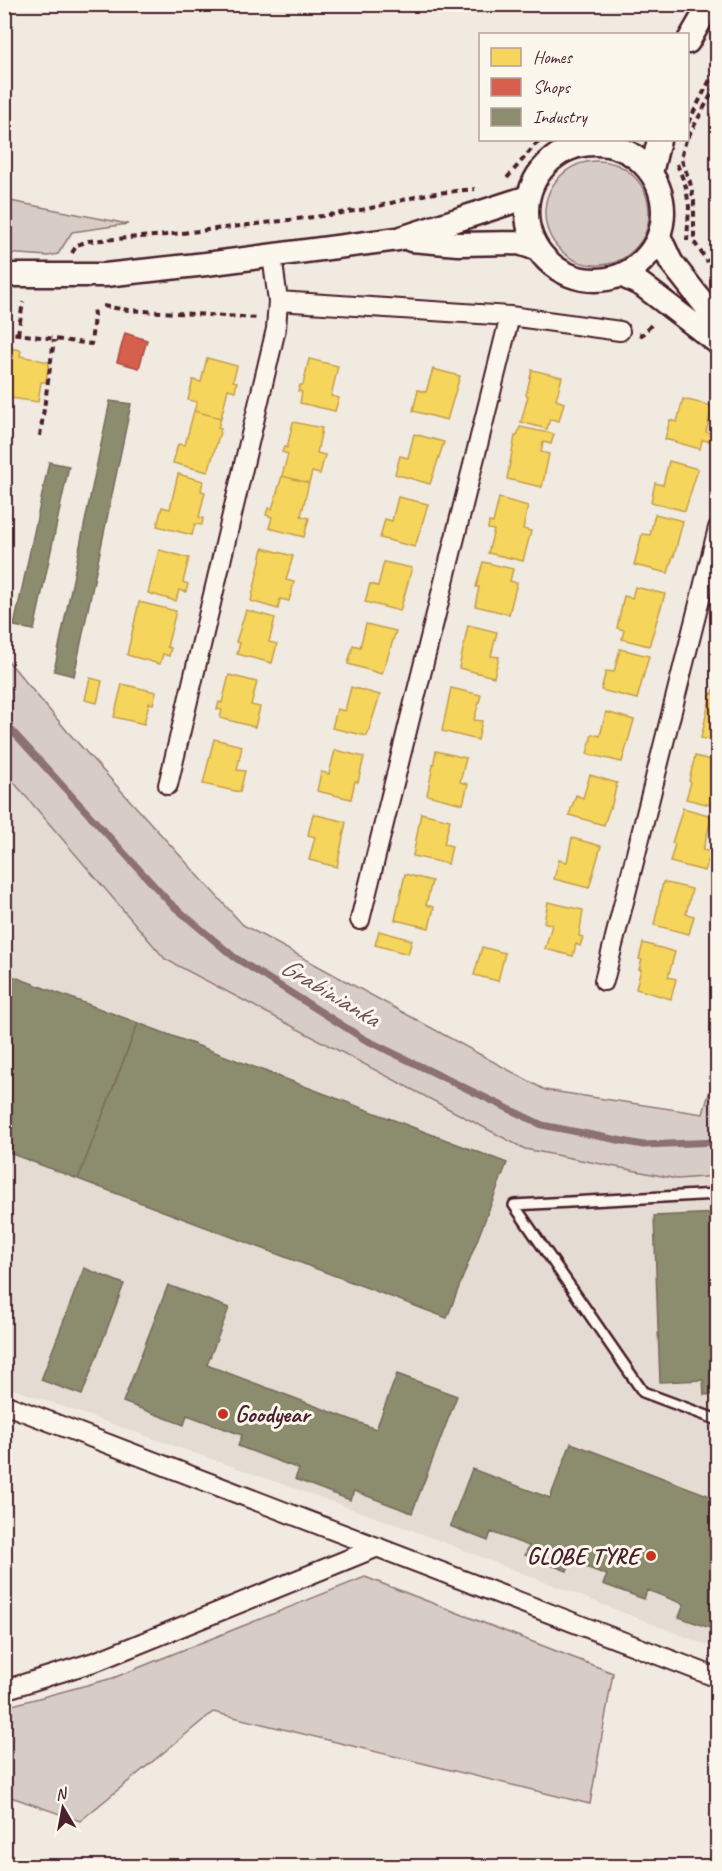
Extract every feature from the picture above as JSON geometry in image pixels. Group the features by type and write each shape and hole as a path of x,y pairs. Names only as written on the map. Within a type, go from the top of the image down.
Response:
{"street":[{"path":"689,39 710,4"},
{"path":"651,173 659,141"},
{"path":"599,142 625,151 651,173 660,193 663,214 659,236 650,252 637,266 621,275 598,280 574,278 553,267 537,249 526,215 528,197 536,177 551,160 571,148 599,142"},
{"path":"4,275 105,275 398,239 528,197"},
{"path":"659,236 671,262 717,322"},
{"path":"398,239 458,244 519,243 537,249"},
{"path":"168,785 276,329 278,301 272,255"},
{"path":"621,275 642,285 717,343"},
{"path":"278,301 510,316 620,331"},
{"path":"360,920 510,316"},
{"path":"604,981 717,528"},
{"path":"4,1404 717,1678"},
{"path":"4,1690 97,1661 378,1547"}],"lane":[{"path":"717,1194 514,1205 643,1392 717,1420"}],"path":[{"path":"689,119 717,64"},
{"path":"689,134 717,82"},
{"path":"501,182 509,177 542,141"},
{"path":"681,141 676,154 678,169 686,187 689,207 687,239 689,245"},
{"path":"686,141 681,158 694,201 694,242 708,262"},
{"path":"70,276 73,251 77,245 89,241 166,235 322,216 367,209 427,195 482,187"},
{"path":"18,334 23,302"},
{"path":"4,332 91,344 93,306"},
{"path":"40,436 54,340"}],"shaded area":[{"path":"597,161 617,165 634,176 645,193 649,213 645,233 634,250 617,261 597,265 577,261 560,250 549,233 545,213 549,193 560,176 577,165"},
{"path":"5,200 128,224 72,232 58,254 48,256 5,253"},
{"path":"4,656 67,731 243,925 545,1090 703,1114 710,1090 717,1089 717,1176 677,1179 525,1149 165,959 5,772"},
{"path":"4,772 165,959 677,1179 717,1176 717,1649 412,1530 5,1386"},
{"path":"365,1577 613,1673 590,1804 213,1712 80,1821 5,1795 5,1707 113,1678"}],"building: Homes":[{"path":"8,348 21,350 20,356 49,362 46,382 41,382 38,402 4,397 4,356 7,356"},
{"path":"207,358 237,366 233,381 237,382 235,391 228,389 221,418 194,411 197,402 188,400 193,380 201,382"},
{"path":"309,359 338,366 331,396 339,398 335,411 300,403 302,392 298,391 300,385 303,385"},
{"path":"433,369 460,376 447,420 413,411 418,390 426,392"},
{"path":"532,370 562,377 556,400 564,403 559,421 550,419 547,429 521,422"},
{"path":"683,399 713,406 706,432 711,433 709,441 702,440 700,449 665,439 670,420 677,422"},
{"path":"194,411 221,418 218,428 221,429 208,472 173,463 178,444 185,445"},
{"path":"293,422 322,428 317,453 325,455 320,474 312,472 309,483 282,476 288,454 282,452 284,447 287,448"},
{"path":"520,427 554,434 551,444 543,442 541,452 549,454 542,487 507,479 515,436"},
{"path":"414,434 444,442 430,484 395,474 400,456 408,458"},
{"path":"669,461 698,469 685,511 651,502 655,483 663,485"},
{"path":"178,474 203,481 201,491 205,492 199,517 203,518 202,525 195,524 192,535 157,526 162,507 170,509"},
{"path":"282,476 309,483 301,516 309,518 304,537 269,528 272,517 266,515 268,508 272,509"},
{"path":"398,497 428,504 415,547 380,538 385,519 392,521"},
{"path":"499,498 528,506 523,529 531,531 523,561 488,553 494,530 488,529 489,522 493,523"},
{"path":"655,514 683,521 668,573 634,565 642,534 650,535"},
{"path":"263,548 293,556 286,580 294,582 289,601 280,599 278,609 251,601"},
{"path":"159,550 189,558 183,582 188,584 186,592 179,590 176,601 148,593"},
{"path":"384,562 412,568 400,611 365,602 370,584 378,586"},
{"path":"483,562 513,569 510,581 517,583 509,614 475,606 479,587 476,587"},
{"path":"635,587 665,594 649,646 622,639 624,630 617,628 624,596 632,598"},
{"path":"139,602 176,611 167,647 171,648 169,656 163,654 160,664 127,655"},
{"path":"246,610 275,618 269,642 277,644 272,663 237,654 240,643 236,642"},
{"path":"366,624 396,631 382,674 348,664 353,645 360,647"},
{"path":"468,625 497,632 491,656 499,657 494,677 459,668"},
{"path":"620,649 649,656 637,699 601,690 606,671 614,672"},
{"path":"229,675 257,682 251,705 260,707 255,727 220,718 222,710 217,709 219,702 222,703"},
{"path":"90,678 102,681 97,703 85,700"},
{"path":"122,684 156,692 153,704 149,703 144,724 114,717"},
{"path":"715,684 718,685 718,742 701,738"},
{"path":"351,687 380,695 367,736 332,728 337,709 345,711"},
{"path":"451,688 481,695 474,720 482,721 478,740 442,731"},
{"path":"606,712 634,720 622,762 587,754 592,734 600,736"},
{"path":"214,739 242,746 237,770 245,771 240,792 203,784"},
{"path":"335,750 364,757 351,799 317,791 321,772 329,774"},
{"path":"436,751 466,758 460,782 468,784 463,804 427,795"},
{"path":"695,756 718,762 718,807 686,799"},
{"path":"590,775 617,783 604,825 569,815 576,795 583,798"},
{"path":"683,808 712,816 703,850 711,852 705,871 670,862 675,844 672,843"},
{"path":"421,813 450,820 444,844 452,846 448,864 413,856"},
{"path":"313,814 346,822 337,867 309,860 315,837 308,835"},
{"path":"572,838 601,846 589,888 554,879 559,860 567,862"},
{"path":"405,874 432,881 426,905 434,907 429,928 395,920"},
{"path":"663,882 692,889 686,914 694,916 689,934 654,925"},
{"path":"548,902 583,910 579,936 583,937 580,946 576,944 573,956 545,949 552,925 544,922"},
{"path":"379,931 412,940 408,954 375,945"},
{"path":"643,943 675,952 668,977 676,979 671,999 636,989 641,969 639,969 642,960 639,959"},
{"path":"482,947 505,953 498,981 474,975"}],"building: Shops":[{"path":"125,333 147,340 139,368 117,362"}],"building: Industry":[{"path":"110,401 131,404 74,676 54,671"},
{"path":"49,462 69,466 34,630 14,626"},
{"path":"4,973 138,1023 78,1179 4,1151"},
{"path":"138,1023 507,1163 447,1318 78,1179"},
{"path":"718,1213 718,1394 704,1395 703,1380 660,1382 654,1216"},
{"path":"84,1268 124,1284 82,1395 41,1380"},
{"path":"168,1285 229,1308 207,1365 376,1429 397,1374 457,1396 412,1513 354,1491 350,1500 295,1479 299,1469 238,1446 242,1435 187,1415 184,1425 123,1402"},
{"path":"571,1443 718,1499 718,1631 679,1617 684,1604 647,1590 644,1599 603,1584 607,1575 570,1561 567,1571 525,1555 529,1546 491,1532 488,1541 450,1526 472,1469 550,1498"}],"waterway":[{"name":"Grabinianka","path":"4,722 170,903 234,957 364,1039 542,1125 643,1145 718,1142"}],"place":[{"name":"Goodyear","path":"223,1414"},
{"name":"GLOBE TYRE","path":"651,1556"}]}
